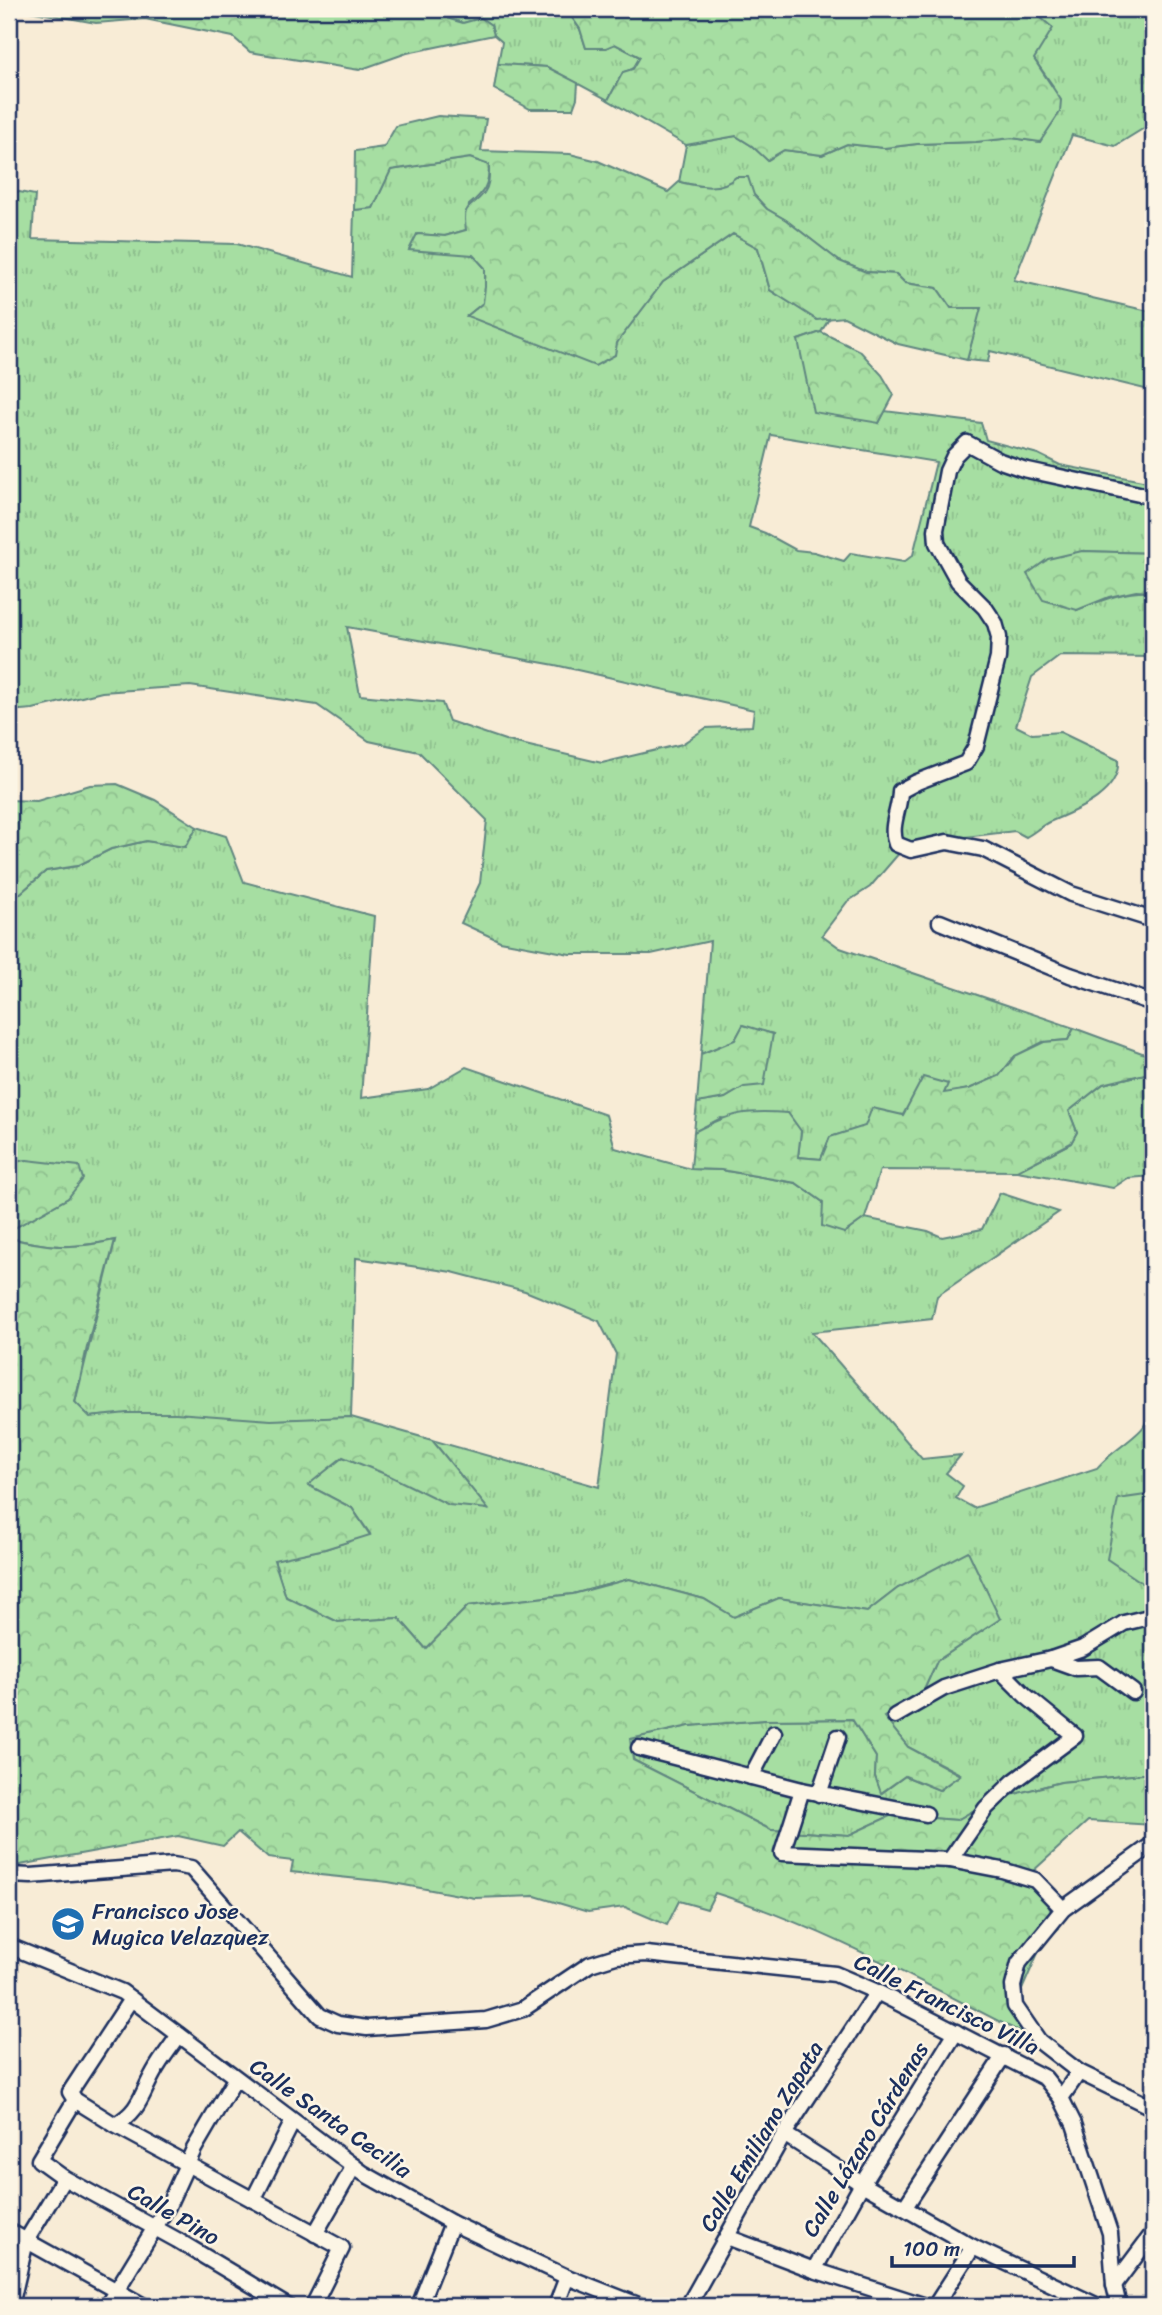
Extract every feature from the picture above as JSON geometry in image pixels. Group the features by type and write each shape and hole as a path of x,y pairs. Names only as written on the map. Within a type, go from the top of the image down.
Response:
{"street":[{"path":"1153,497 1023,469 1000,461 967,443 954,456 947,471 936,530 937,542 958,581 985,608 995,623 999,636 999,658 976,746 965,763 900,790 893,835 896,844 911,850 947,842 984,849 1071,894 1153,920"},
{"path":"940,922 1070,975 1153,1003"},
{"path":"895,1716 944,1688 1083,1648 1124,1623 1153,1616"},
{"path":"1051,1659 1076,1668 1099,1667 1133,1692"},
{"path":"950,1860 986,1808 1013,1782 1076,1735 1026,1696 1000,1670"},
{"path":"751,1777 774,1734"},
{"path":"819,1794 838,1737"},
{"path":"639,1748 819,1794 926,1814"},
{"path":"802,1790 782,1853 950,1860 1002,1870 1035,1880 1063,1909"},
{"path":"1153,1844 1063,1909 1018,1963 1013,1986 1015,2006 1039,2041 1079,2072 1153,2108"},
{"name":"Calle Francisco Villa","path":"9,1875 32,1876 173,1866 191,1868 320,2016 338,2024 367,2028 486,2020 523,2010 590,1964 616,1956 646,1954 835,1973 1004,2055 1045,2078 1061,2098 1074,2124 1110,2233 1114,2285 1119,2306"},
{"name":"Calle Santa Cecilia","path":"9,1946 122,1992 354,2166 452,2223 567,2277 641,2306"},
{"name":"Calle Emiliano Zapata","path":"688,2306 783,2134 877,1992"},
{"path":"131,1998 70,2092 75,2100 127,2121 187,2165 341,2248 313,2306"},
{"name":"Calle Lázaro Cárdenas","path":"814,2270 862,2184 956,2032"},
{"path":"127,2121 154,2072 179,2035"},
{"path":"905,2207 1004,2055"},
{"path":"1061,2098 1079,2072"},
{"path":"107,2306 168,2206 234,2078"},
{"name":"Calle Pino","path":"75,2100 39,2160 64,2178 155,2227 287,2306"},
{"path":"253,2200 293,2121"},
{"path":"783,2134 862,2184 973,2247 1098,2306"},
{"path":"316,2234 354,2166"},
{"path":"12,2306 26,2241 64,2178"},
{"path":"419,2306 452,2223"},
{"path":"9,2231 144,2306"},
{"path":"1114,2285 1153,2233"},
{"path":"727,2237 814,2270 926,2306"},
{"path":"935,2306 973,2247"},
{"path":"556,2306 567,2277"}],"green space":[{"path":"18,9 447,9 445,11 449,19 463,23 481,18 491,25 494,35 407,53 359,70 250,52 233,37 145,19 96,23"},
{"path":"566,9 580,29 586,48 606,48 615,44 640,57 633,69 623,72 608,100 547,67 498,64 502,42 494,35 491,25 481,18 463,23 449,19 445,10"},
{"path":"566,9 1034,9 1034,12 1053,28 1034,59 1061,100 1060,112 1040,142 1012,138 884,148 847,144 822,155 784,150 767,160 736,136 686,145 608,100 623,72 633,69 640,57 615,44 606,48 586,48 580,29"},
{"path":"1034,9 1153,9 1153,118 1149,125 1115,146 1072,135 1014,280 1153,312 1153,391 990,351 988,362 967,360 980,308 951,308 937,288 905,283 896,274 866,272 839,261 786,220 767,209 754,195 730,183 710,188 679,182 686,145 736,136 768,160 784,150 822,155 847,144 884,148 1012,138 1040,142 1053,86 1034,59"},
{"path":"498,64 547,67 578,83 573,109 530,109 494,89"},
{"path":"438,116 486,119 481,151 570,154 598,161 668,192 679,182 716,186 736,177 748,177 754,195 767,209 786,220 839,261 866,272 896,274 905,283 937,288 951,308 981,308 967,360 898,344 844,317 817,320 770,290 758,248 733,234 663,282 617,343 615,355 595,366 467,316 483,303 485,268 473,255 409,250 417,234 445,236 466,230 466,211 486,190 489,165 470,158 391,170 373,208 354,210 355,151 384,147 396,126"},
{"path":"470,158 489,165 485,188 469,205 466,230 445,236 417,234 451,251 474,255 485,268 483,303 467,316 616,343 663,282 733,234 758,248 770,290 817,319 829,319 821,332 798,340 879,423 885,411 981,423 986,440 1038,454 1060,465 1153,483 1153,553 1082,551 1077,610 1123,594 1153,592 1153,657 1060,656 1032,677 1016,726 1032,734 1060,732 1118,760 1117,772 1112,782 1094,800 1049,822 1026,837 1015,831 907,844 870,887 847,902 822,935 840,948 1074,1028 1068,1040 1043,1042 1015,1056 999,1076 969,1089 944,1094 947,1084 903,1115 830,1137 821,1159 798,1157 801,1131 721,1118 694,1132 697,1103 725,1098 743,1087 773,1034 743,1026 735,1040 701,1054 710,941 651,954 570,954 500,941 461,923 480,883 487,820 419,752 369,741 317,705 190,686 102,692 33,709 9,711 9,190 35,195 32,239 237,244 352,277 354,210 373,208 390,170","holes":["771,435 936,462 913,555 904,562 851,553 844,561 796,550 749,527","347,627 555,665 754,710 752,726 706,728 682,744 602,763 508,741 449,721 442,703 360,695"]},
{"path":"821,332 860,351 882,375 894,395 879,423 813,412 798,340"},
{"path":"1082,551 1153,553 1153,592 1136,591 1109,597 1077,610 1043,600 1027,574 1048,559"},
{"path":"117,784 155,800 197,827 185,847 146,841 111,849 77,866 46,871 9,903 9,800 37,801 90,785"},
{"path":"197,827 226,836 244,882 374,916 361,1098 428,1089 466,1067 606,1115 615,1148 691,1169 721,1170 796,1183 823,1202 844,1233 865,1218 928,1231 942,1237 982,1229 1000,1193 1059,1212 937,1296 932,1319 812,1332 922,1459 961,1455 946,1473 963,1486 956,1498 974,1508 1097,1468 1144,1426 1149,1413 1149,1386 1153,1372 1153,1773 1061,1782 992,1800 957,1820 892,1815 849,1835 771,1830 633,1760 630,1739 689,1726 764,1720 852,1719 876,1757 875,1776 882,1793 905,1776 940,1790 960,1774 908,1747 884,1717 923,1692 937,1661 1000,1619 898,1588 867,1612 779,1598 734,1617 704,1599 629,1579 573,1594 468,1606 426,1649 399,1618 338,1622 286,1597 274,1559 325,1549 370,1534 352,1508 307,1485 343,1457 487,1509 432,1440 599,1487 616,1354 599,1321 525,1291 452,1272 356,1258 351,1417 269,1420 158,1414 90,1417 75,1403 115,1240 62,1246 9,1238 9,1231 68,1198 27,1160 9,1163 9,903 46,871 77,866 111,849 146,841 185,847"},
{"path":"743,1025 773,1034 764,1085 744,1087 725,1098 697,1103 701,1054 735,1040"},
{"path":"1074,1028 1153,1057 1153,1072 1103,1084 1069,1111 1077,1132 1071,1143 1017,1171 880,1170 865,1218 844,1233 822,1226 823,1202 796,1183 721,1170 691,1169 694,1132 719,1120 750,1112 788,1113 801,1131 798,1157 821,1159 830,1137 865,1126 872,1108 903,1115 923,1077 948,1084 944,1093 969,1089 999,1076 1015,1056 1044,1042 1068,1040"},
{"path":"1153,1072 1153,1176 1128,1178 1113,1188 1017,1171 1071,1143 1077,1132 1069,1111 1103,1084"},
{"path":"27,1160 79,1166 83,1179 68,1198 9,1231 9,1163"},
{"path":"9,1238 62,1246 115,1240 75,1402 90,1417 127,1413 176,1413 271,1420 351,1417 432,1440 488,1509 449,1505 343,1457 308,1485 352,1508 370,1535 325,1549 274,1560 286,1597 338,1622 399,1618 426,1649 468,1606 573,1594 629,1579 704,1599 734,1617 779,1598 867,1612 898,1588 968,1551 1000,1619 937,1661 923,1692 884,1717 908,1747 960,1775 939,1790 905,1776 881,1793 875,1776 876,1757 852,1719 764,1720 689,1726 630,1739 633,1760 771,1830 849,1835 892,1815 957,1820 992,1800 1061,1782 1153,1773 1153,1825 1088,1821 1032,1872 1059,1928 1041,1946 1021,1992 1028,2036 835,1940 715,1893 707,1909 679,1901 667,1925 625,1907 588,1912 535,1896 475,1898 388,1882 291,1872 293,1861 268,1858 238,1832 223,1846 178,1836 9,1867"},
{"path":"1153,1494 1153,1590 1107,1559 1118,1499"}],"place":[{"name":"Francisco Jose Mugica Velazquez","path":"68,1924"}]}
